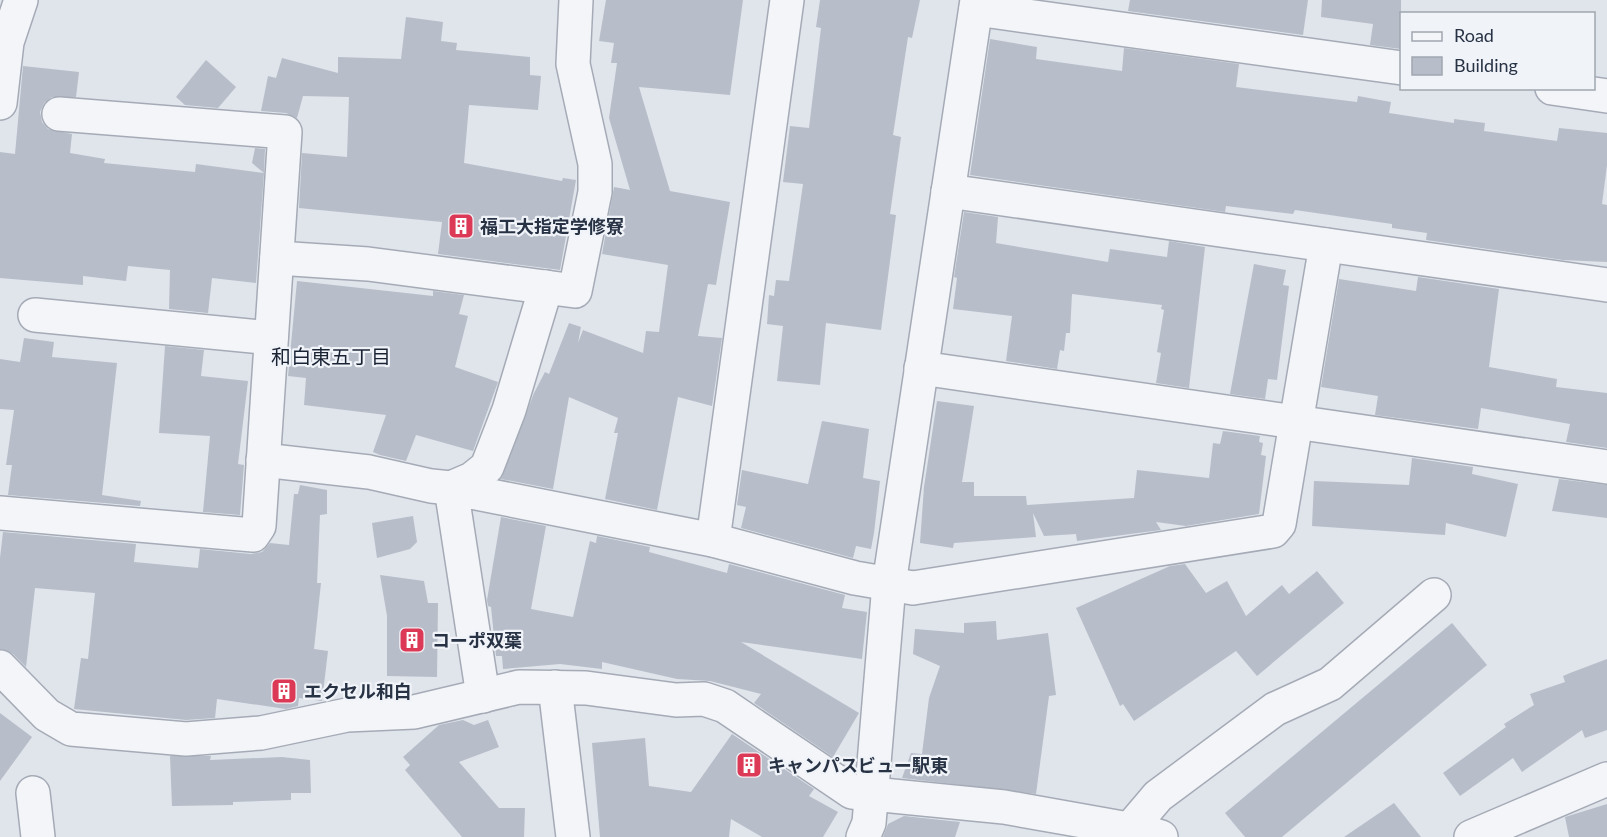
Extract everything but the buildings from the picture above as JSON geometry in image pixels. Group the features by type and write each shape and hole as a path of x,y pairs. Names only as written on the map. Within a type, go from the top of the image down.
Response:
{"street":[{"path":"0,103 8,42 21,0"},
{"path":"277,258 369,264 575,291 595,192 595,164 573,64 576,0"},
{"path":"713,540 787,0"},
{"path":"863,837 869,823 889,584 976,5 1400,68"},
{"path":"1566,90 1607,96"},
{"path":"0,513 253,535 259,526 285,132 59,114"},
{"path":"948,190 1607,285"},
{"path":"263,460 369,472 412,483 452,488 713,540 855,578 913,588 1273,531 1279,524 1326,245"},
{"path":"452,488 472,479 486,467 509,410 546,287"},
{"path":"35,315 271,338"},
{"path":"921,368 1607,466"},
{"path":"452,488 483,696"},
{"path":"0,667 47,715 71,729 186,739 261,733 347,715 414,712 519,687 586,688 676,700 704,699 724,706 852,792 1004,807 1146,833 1158,796 1275,709 1330,684 1434,595"},
{"path":"555,687 573,837"},
{"path":"1472,837 1607,779"},
{"path":"33,793 38,837"}],"place":[{"name":"福工大指定学修寮","path":"461,226"},
{"name":"コーポ双葉","path":"412,640"},
{"name":"エクセル和白","path":"284,691"},
{"name":"キャンパスビュー駅東","path":"749,765"}],"district":[{"name":"和白東五丁目","path":"331,356"}]}
